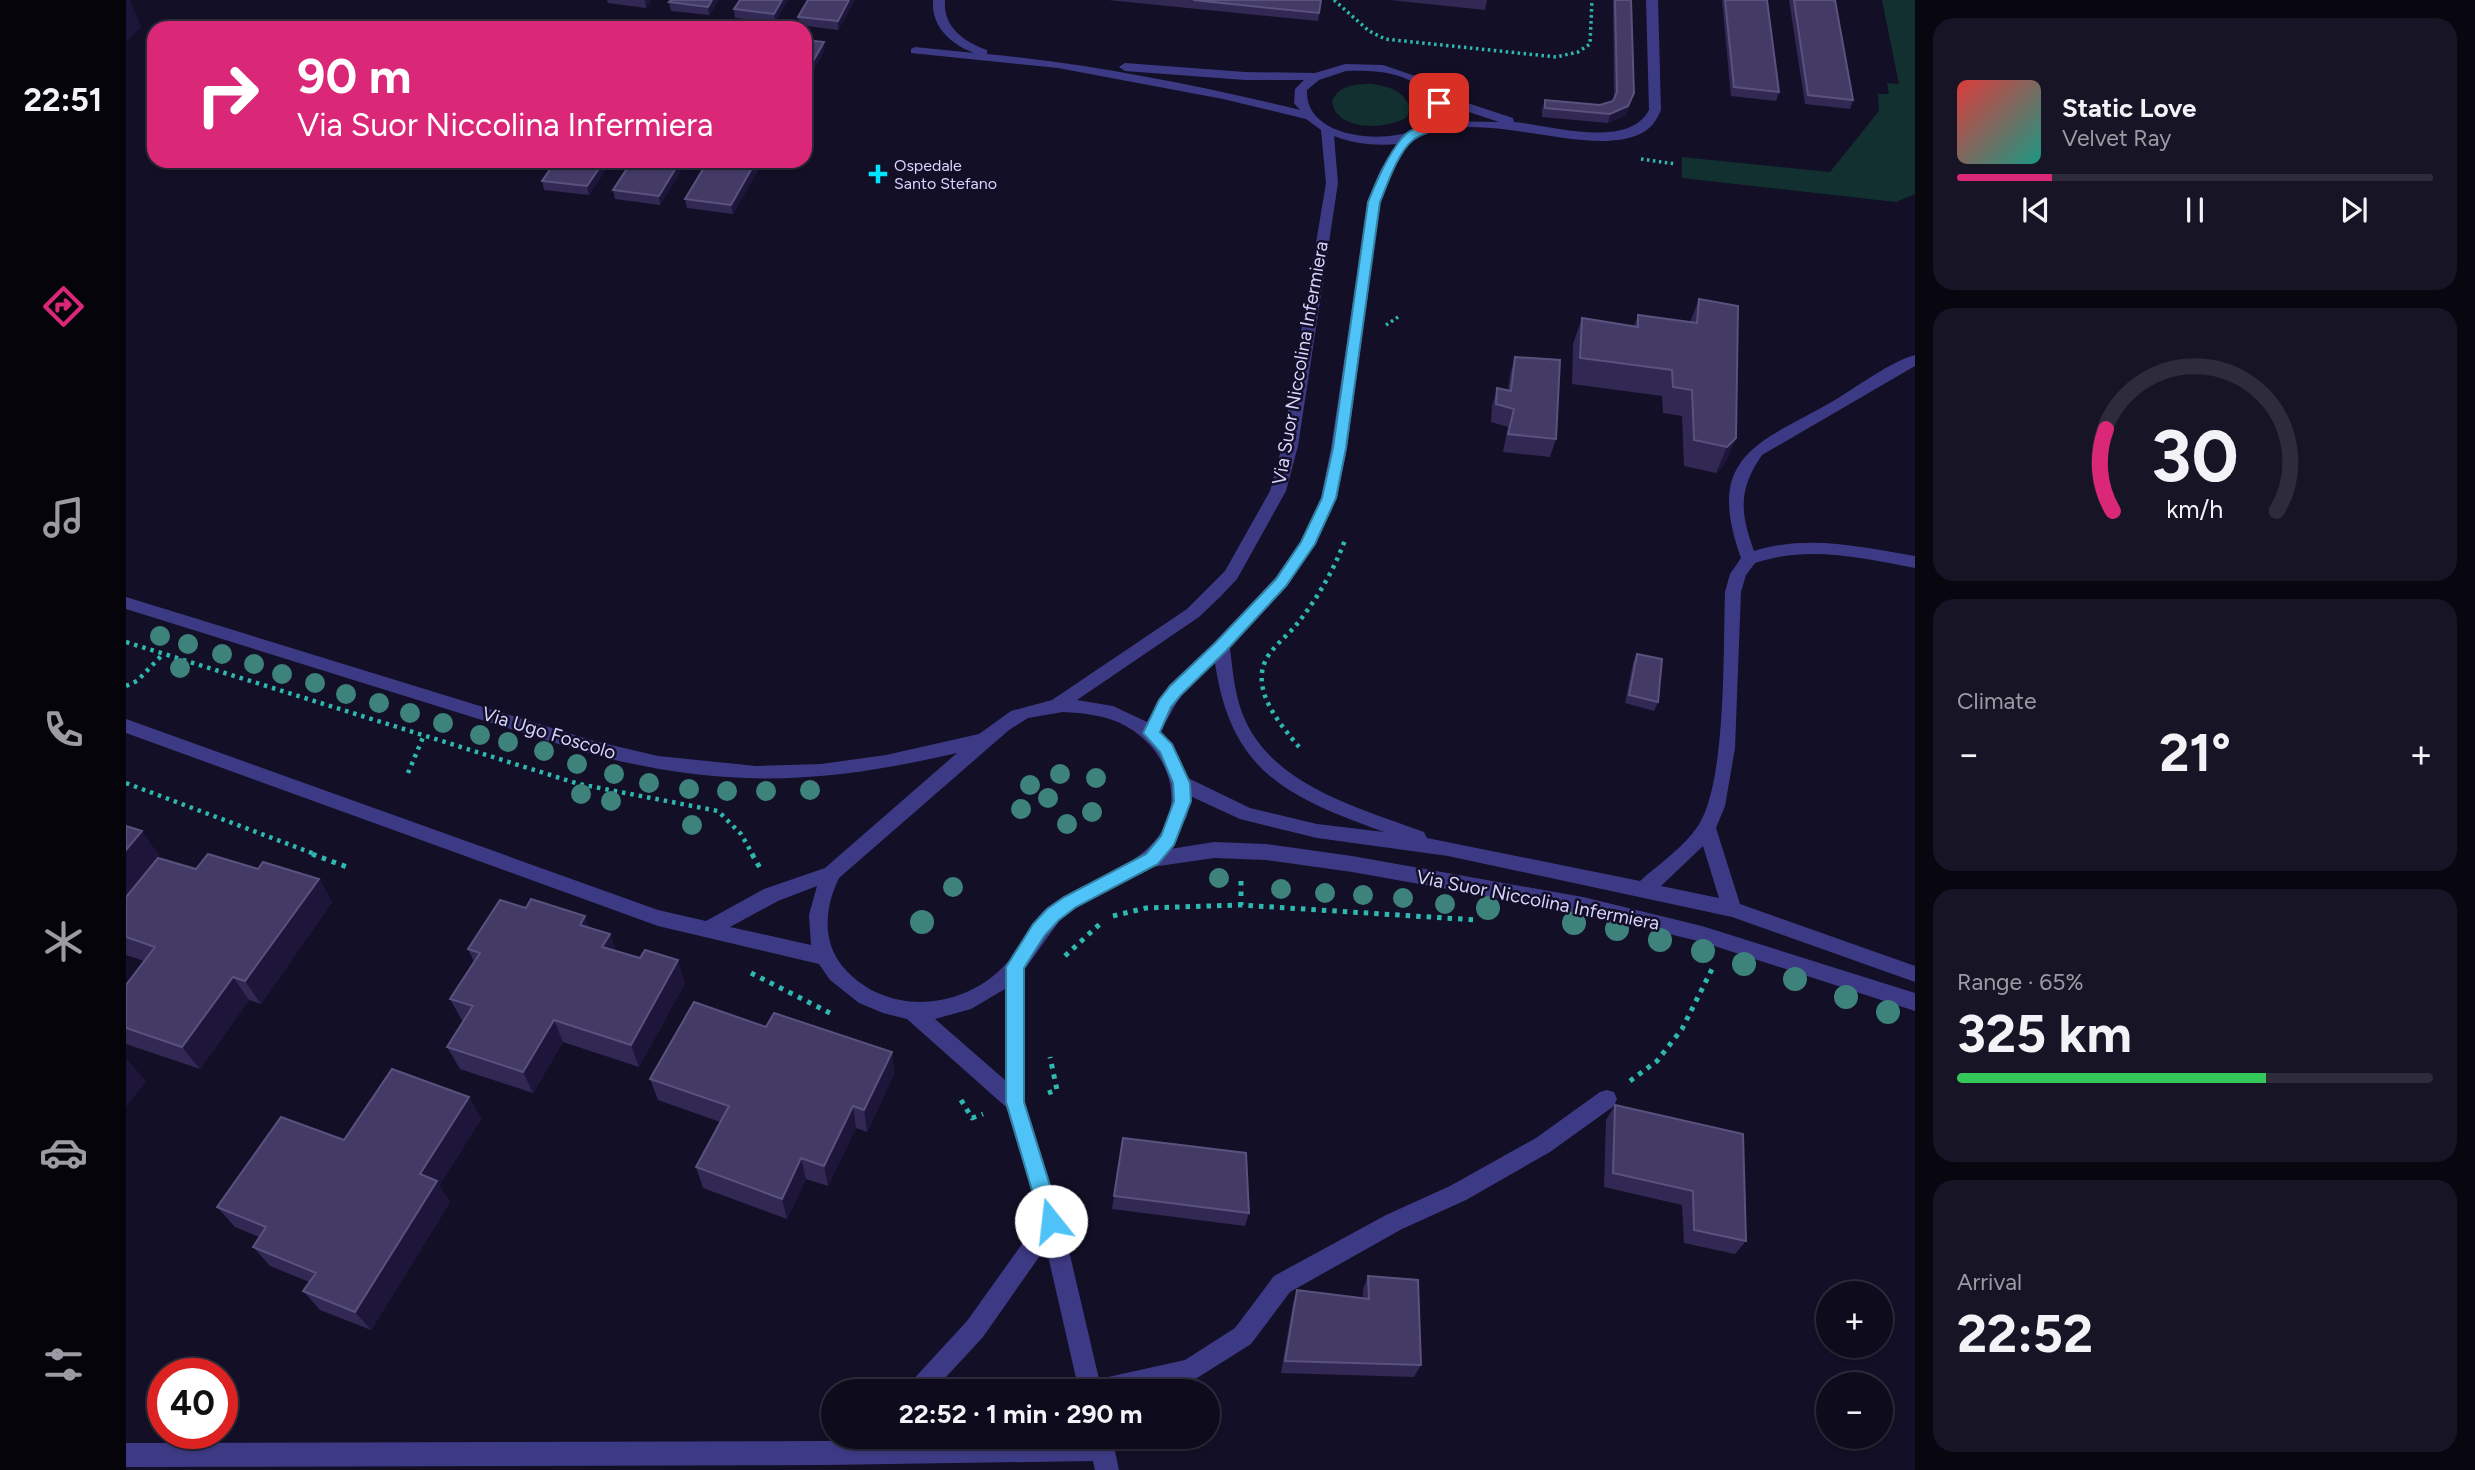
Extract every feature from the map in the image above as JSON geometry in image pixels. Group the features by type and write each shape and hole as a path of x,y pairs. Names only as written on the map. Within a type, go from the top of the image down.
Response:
{"street":[{"path":"939,0 939,14 952,35 979,51 1010,58"},
{"path":"1317,76 1301,94 1302,108 1307,116 1327,131 1366,141 1408,138 1433,125 1526,127 1600,137 1632,132 1649,121 1655,110 1652,0"},
{"path":"915,51 1058,64 1245,76 1317,76 1345,68 1377,68 1409,76 1425,85 1436,97 1440,108 1433,125"},
{"path":"1058,64 1216,94 1307,116"},
{"path":"1436,97 1526,127"},
{"name":"Via Suor Niccolina Infermiera","path":"1056,706 1176,625 1215,592 1231,575 1278,491 1290,446 1332,183 1327,131"},
{"path":"1151,733 1175,690 1221,647 1281,582 1308,544 1329,498 1339,448 1374,202 1386,171 1408,138"},
{"path":"1749,559 1733,513 1734,500 1745,466 1757,451 1915,360"},
{"path":"1646,888 1707,829 1721,776 1726,744 1732,592 1738,574 1749,559 1773,549 1798,546 1826,547 1915,562"},
{"name":"Via Ugo Foscolo","path":"126,603 594,748 671,765 725,772 851,768 984,740"},
{"name":"Via Suor Niccolina Infermiera","path":"1221,647 1230,700 1239,726 1254,751 1273,771 1328,803 1448,848"},
{"name":"Via Ugo Foscolo","path":"707,930 771,895 832,873 984,740 1008,720 1022,713 1056,706 1078,706 1115,714 1132,721 1151,733 1166,748 1181,783 1182,801 1176,822 1168,840 1152,859 1070,902 1053,914 1039,929 1015,967 996,985 977,997 936,1012 915,1014 871,1000 854,989 825,957 818,922 820,902 832,873"},
{"path":"126,726 658,918 825,957"},
{"name":"Via Suor Niccolina Infermiera","path":"1181,783 1246,814 1270,820 1354,837 1448,848 1646,888 1732,909 1915,974"},
{"path":"1707,829 1732,909"},
{"name":"Via Suor Niccolina Infermiera","path":"1152,859 1214,850 1242,851 1352,864 1583,905 1702,934 1915,1002"},
{"path":"1015,967 1015,1102 1051,1221 1090,1379"},
{"name":"Via Ugo Foscolo","path":"915,1014 1015,1102"},
{"path":"1148,1379 1189,1370 1243,1336 1282,1284 1394,1222 1458,1193 1531,1152 1607,1098"},
{"path":"929,1379 975,1329 1051,1221"},
{"path":"126,1455 824,1462 858,1449"},
{"path":"1003,1449 1103,1452"}],"path":[{"path":"1334,0 1369,31 1385,39 1556,57 1578,52 1590,44 1591,0"},
{"path":"1380,330 1401,315"},
{"path":"1273,771 1303,752 1273,714 1262,682 1262,669 1271,653 1296,626 1329,580 1348,532"},
{"path":"126,642 579,784 718,811 741,834 757,859 771,895"},
{"path":"126,686 137,681 164,653"},
{"path":"408,773 424,735"},
{"path":"126,783 347,867"},
{"path":"1241,905 1242,851"},
{"path":"1060,962 1090,931 1109,918 1128,911 1241,905 1481,920"},
{"path":"755,940 740,968 839,1017"},
{"path":"1607,1098 1657,1061 1682,1029 1714,966 1701,962"},
{"path":"956,1095 972,1118 1057,1090 1047,1045"}],"green space":[{"path":"1882,0 1915,0 1915,194 1896,202 1682,178 1682,157 1830,172 1879,111 1878,94 1889,94 1887,83 1899,84"},
{"path":"1372,84 1400,93 1410,108 1407,117 1388,124 1364,125 1352,123 1335,111 1332,101 1339,92 1354,85"}],"building":[{"path":"712,0 708,7 669,2"},
{"path":"740,0 782,0 774,14 734,9"},
{"path":"808,0 849,0 838,21 798,17"},
{"path":"1193,0 1321,0 1319,13"},
{"path":"1615,0 1631,0 1634,93 1628,106 1610,114 1545,108 1545,100 1600,105 1613,101 1617,92"},
{"path":"1725,0 1767,0 1779,92 1734,87"},
{"path":"1794,0 1835,0 1853,100 1808,95"},
{"path":"812,41 824,42 812,63"},
{"path":"551,168 599,168 587,186 542,181"},
{"path":"627,168 676,168 659,196 613,190"},
{"path":"704,168 752,168 731,205 685,199"},
{"path":"1699,299 1738,306 1736,438 1727,447 1694,440 1692,390 1673,387 1672,370 1580,358 1582,318 1638,327 1638,315 1697,323"},
{"path":"1515,357 1560,360 1556,439 1508,434 1514,409 1496,404 1497,388 1511,391"},
{"path":"1637,654 1662,659 1658,702 1629,695"},
{"path":"126,826 142,831 126,850"},
{"path":"208,854 258,869 263,862 319,879 245,981 233,977 182,1047 126,1028 126,985 155,947 126,937 126,897 158,858 196,869"},
{"path":"531,899 585,916 580,925 610,934 602,947 640,958 645,950 678,960 631,1045 554,1020 523,1072 447,1047 473,1006 450,999 480,953 468,949 500,900 526,908"},
{"path":"694,1002 766,1027 774,1013 892,1052 864,1110 853,1106 824,1166 801,1158 782,1199 696,1167 729,1106 650,1079"},
{"path":"392,1069 469,1097 420,1174 437,1181 355,1312 303,1291 316,1273 253,1247 266,1227 217,1207 281,1117 344,1140"},
{"path":"1615,1105 1743,1134 1746,1241 1694,1230 1693,1191 1613,1173"},
{"path":"1123,1138 1246,1153 1249,1213 1114,1196"},
{"path":"1368,1276 1418,1280 1421,1365 1285,1361 1297,1290 1369,1299"}],"place":[{"name":"Ospedale Santo Stefano","path":"878,174"}],"route":[{"path":"1051,1221 1015,1102 1015,967 1039,929 1053,914 1070,902 1152,859 1168,840 1182,801 1181,783 1166,748 1151,733 1175,690 1221,647 1281,582 1308,544 1329,498 1339,448 1377,191 1386,171 1408,138 1428,130 1437,120 1439,103"}]}
